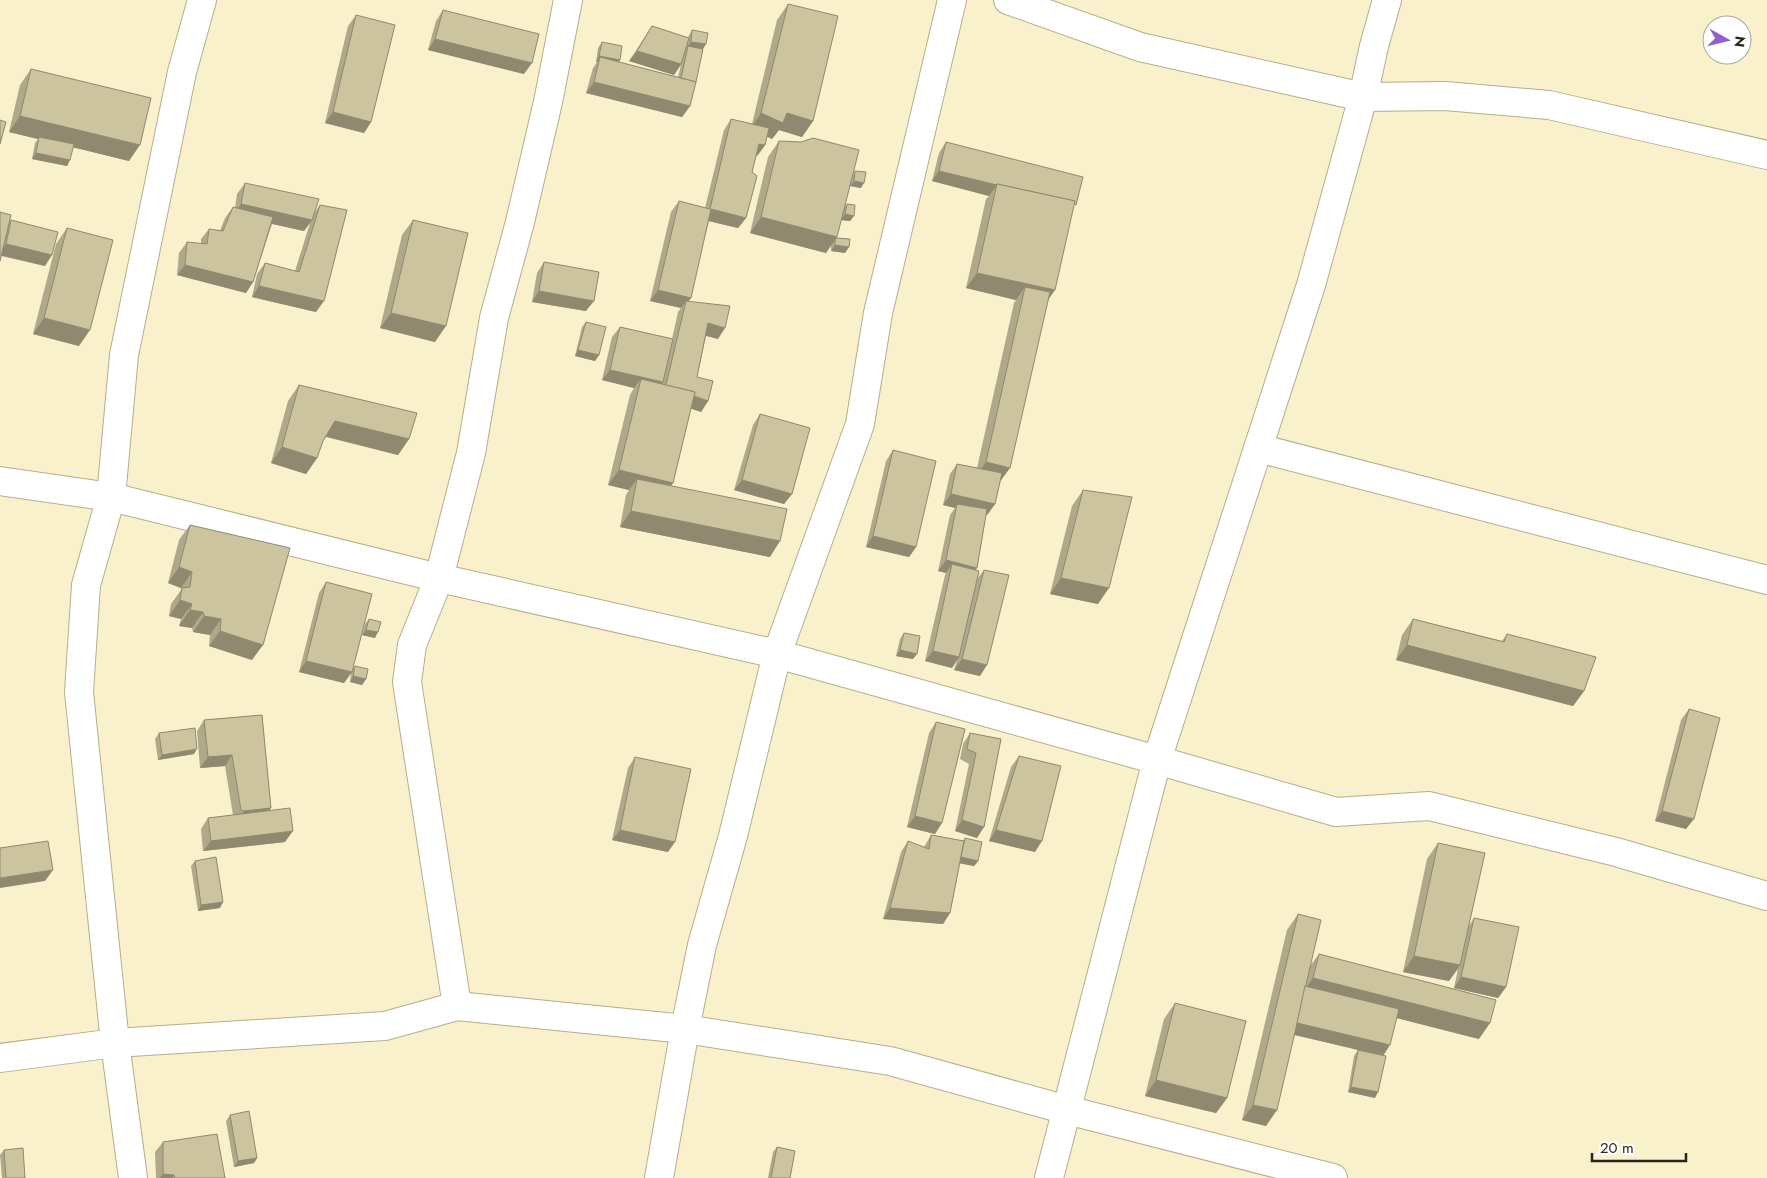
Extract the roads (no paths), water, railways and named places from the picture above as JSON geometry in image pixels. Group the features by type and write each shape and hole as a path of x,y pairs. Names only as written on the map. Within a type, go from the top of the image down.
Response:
{"street":[{"path":"133,1178 115,1043 79,692 86,585 111,497 124,355 182,72 202,0"},
{"path":"457,1006 406,682 412,645 439,578 471,453 494,318 520,222 548,102 568,0"},
{"path":"659,1178 702,945 733,836 777,654 860,424 878,313 952,0"},
{"path":"1008,0 1140,46 1363,97 1445,96 1548,105 1767,155"},
{"path":"1049,1178 1157,760 1311,285 1363,97 1374,46 1387,0"},
{"path":"1258,448 1767,580"},
{"path":"0,481 111,497 439,578 777,654 1336,812 1428,806 1616,852 1767,896"},
{"path":"0,1058 115,1043 385,1026 457,1006 685,1029 890,1061 1067,1110 1333,1178"}]}
